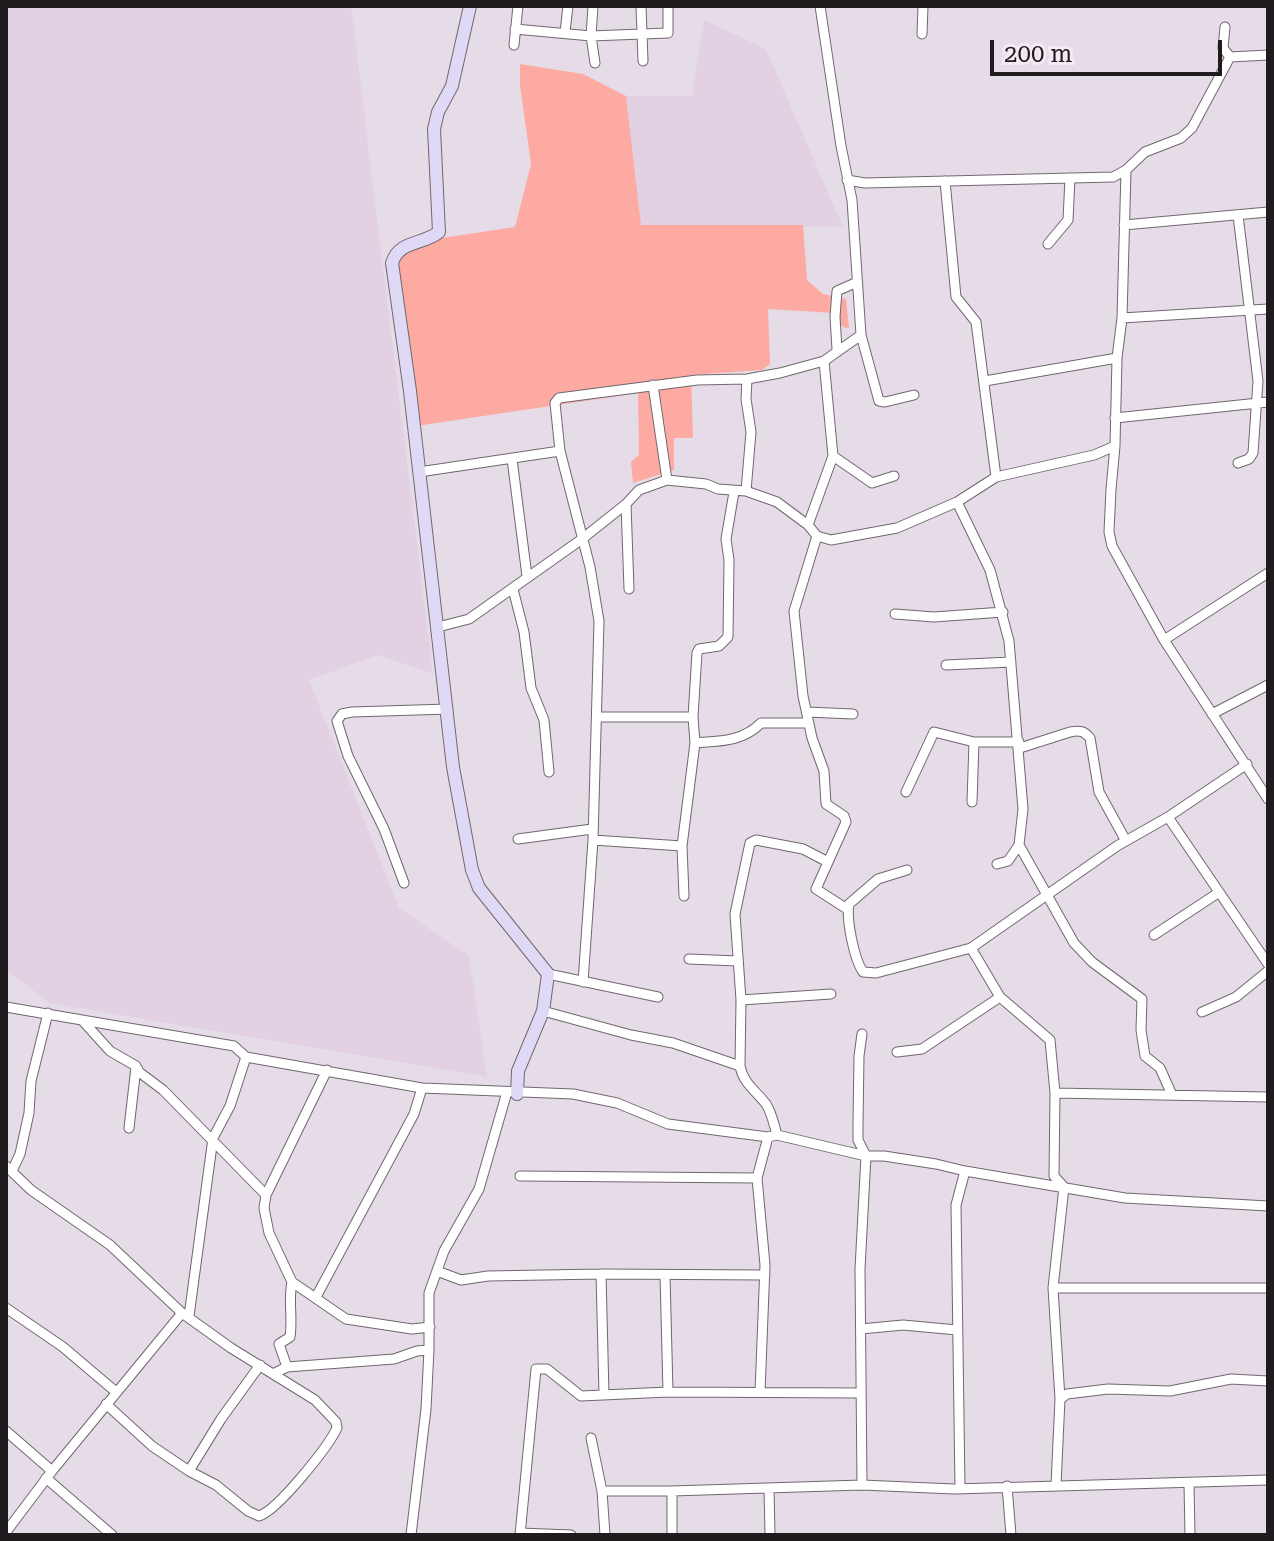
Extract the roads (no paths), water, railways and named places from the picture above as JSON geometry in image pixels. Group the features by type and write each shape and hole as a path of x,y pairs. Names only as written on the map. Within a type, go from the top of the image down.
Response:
{"street":[{"path":"470,6 452,86 438,112 434,129 439,232 432,238 401,247 394,254 392,263 410,391 455,782 476,879 489,901 548,974 658,997"},
{"path":"514,45 518,6"},
{"path":"565,32 568,6"},
{"path":"593,6 591,36 595,63"},
{"path":"641,6 643,61"},
{"path":"515,29 591,36 668,33 668,6"},
{"path":"820,6 852,200 855,283 861,335 879,401 914,395"},
{"path":"922,34 923,6"},
{"path":"1225,27 1223,48 1230,57"},
{"path":"1230,57 1268,55 1268,64"},
{"path":"847,180 865,183 1113,177 1126,170 1145,152 1181,138 1192,128 1230,57"},
{"path":"1126,170 1122,318 1117,358 1109,532 1112,546 1164,640 1268,799"},
{"path":"1048,244 1068,220 1070,178"},
{"path":"945,181 956,297 976,322 996,477"},
{"path":"1124,225 1268,212"},
{"path":"1238,215 1248,310 1263,402 1253,453 1249,459 1238,463"},
{"path":"837,349 837,291 855,283"},
{"path":"1122,318 1268,309"},
{"path":"583,982 592,834 599,621 590,567 560,451 555,403 559,398 653,385 747,379 780,373 824,361 861,335"},
{"path":"985,381 1117,358"},
{"path":"808,525 833,456 824,361"},
{"path":"746,491 751,432 746,399 747,379"},
{"path":"653,385 667,480"},
{"path":"1115,418 1263,402"},
{"path":"438,627 469,619 582,539 639,490 667,480 697,482 734,492 746,491 777,502 808,525 817,536 831,540 897,528 957,502 996,477 1094,455 1115,446"},
{"path":"419,472 560,451"},
{"path":"1094,455 1112,468"},
{"path":"833,456 872,483 894,476"},
{"path":"512,459 527,576"},
{"path":"684,896 682,846 695,743 693,717 697,653 699,649 719,646 728,637 729,560 726,539 734,492"},
{"path":"957,502 990,570 1003,612 1011,662 1023,809 1019,845 1008,861 997,864"},
{"path":"626,504 629,589"},
{"path":"817,536 794,611 801,681 824,771 826,804 846,819 817,892 847,909"},
{"path":"1164,640 1268,573"},
{"path":"513,589 524,632 531,688 544,720 549,772"},
{"path":"895,614 934,617 1003,612"},
{"path":"946,665 1011,662"},
{"path":"1212,714 1268,685"},
{"path":"404,883 384,829 348,756 337,721 342,714 352,712 448,709"},
{"path":"695,743 735,740 749,735 761,723 853,714"},
{"path":"597,717 693,717"},
{"path":"906,792 934,732 974,742 1020,745 1079,730 1086,732 1090,738 1099,792 1126,841"},
{"path":"972,802 974,742"},
{"path":"907,870 878,879 857,895 847,909 859,965 868,973 971,948 1126,841 1247,764"},
{"path":"1168,817 1268,964"},
{"path":"518,839 592,834 682,846"},
{"path":"760,1392 765,1275 757,1178 773,1136 766,1104 741,1074 741,1000 735,914 750,843 765,840 803,849 828,862"},
{"path":"1019,845 1074,943 1092,962 1142,999 1141,1030 1145,1056 1160,1068 1172,1095"},
{"path":"1154,935 1218,893"},
{"path":"971,948 1000,997 1050,1040 1055,1093 1054,1176 1064,1187 1053,1288 1060,1399 1056,1485"},
{"path":"689,959 737,961"},
{"path":"1202,1012 1236,997 1268,971"},
{"path":"411,1535 426,1409 429,1293 444,1251 479,1189 522,1059 543,1011 548,974"},
{"path":"741,1000 831,994"},
{"path":"897,1052 922,1049 1000,997"},
{"path":"6,1007 234,1046 246,1057 422,1088 573,1094 617,1103 668,1124 773,1136 866,1156 897,1158 1125,1198 1268,1206"},
{"path":"543,1011 673,1043 740,1066"},
{"path":"48,1013 31,1081 29,1113 20,1154 9,1169 31,1190 110,1245 185,1314 231,1348 315,1400 336,1422 334,1434 315,1460 271,1509 259,1516 216,1485 152,1446 106,1404"},
{"path":"82,1020 110,1051 136,1066 139,1072 163,1090 266,1195"},
{"path":"862,1034 858,1140 866,1156 860,1269 862,1485"},
{"path":"6,1532 106,1404 185,1314 213,1138 230,1106 246,1057"},
{"path":"129,1128 136,1066"},
{"path":"327,1070 266,1195 264,1208 269,1233 292,1282 346,1319 412,1329 430,1327"},
{"path":"316,1297 414,1114 422,1088"},
{"path":"1055,1093 1268,1097"},
{"path":"6,1158 20,1154"},
{"path":"960,1488 956,1205 965,1171"},
{"path":"520,1176 757,1178"},
{"path":"437,1271 461,1280 488,1276 601,1274 765,1275"},
{"path":"601,1274 604,1395"},
{"path":"665,1275 668,1392"},
{"path":"287,1367 279,1344 290,1337 293,1311 288,1300 292,1282"},
{"path":"1053,1288 1268,1288"},
{"path":"6,1308 63,1347 116,1392"},
{"path":"861,1329 903,1325 957,1330"},
{"path":"273,1374 287,1367 394,1359 429,1350"},
{"path":"189,1471 260,1365"},
{"path":"571,1535 520,1534 536,1369 547,1369 581,1396 668,1392 861,1393"},
{"path":"1060,1399 1067,1394 1108,1389 1170,1391 1231,1379 1268,1381"},
{"path":"6,1431 112,1535"},
{"path":"591,1438 599,1465 605,1535"},
{"path":"602,1491 862,1485 960,1488 1268,1480"},
{"path":"1189,1484 1190,1535"},
{"path":"1007,1486 1011,1535"},
{"path":"769,1489 770,1535"},
{"path":"672,1491 672,1535"}]}
